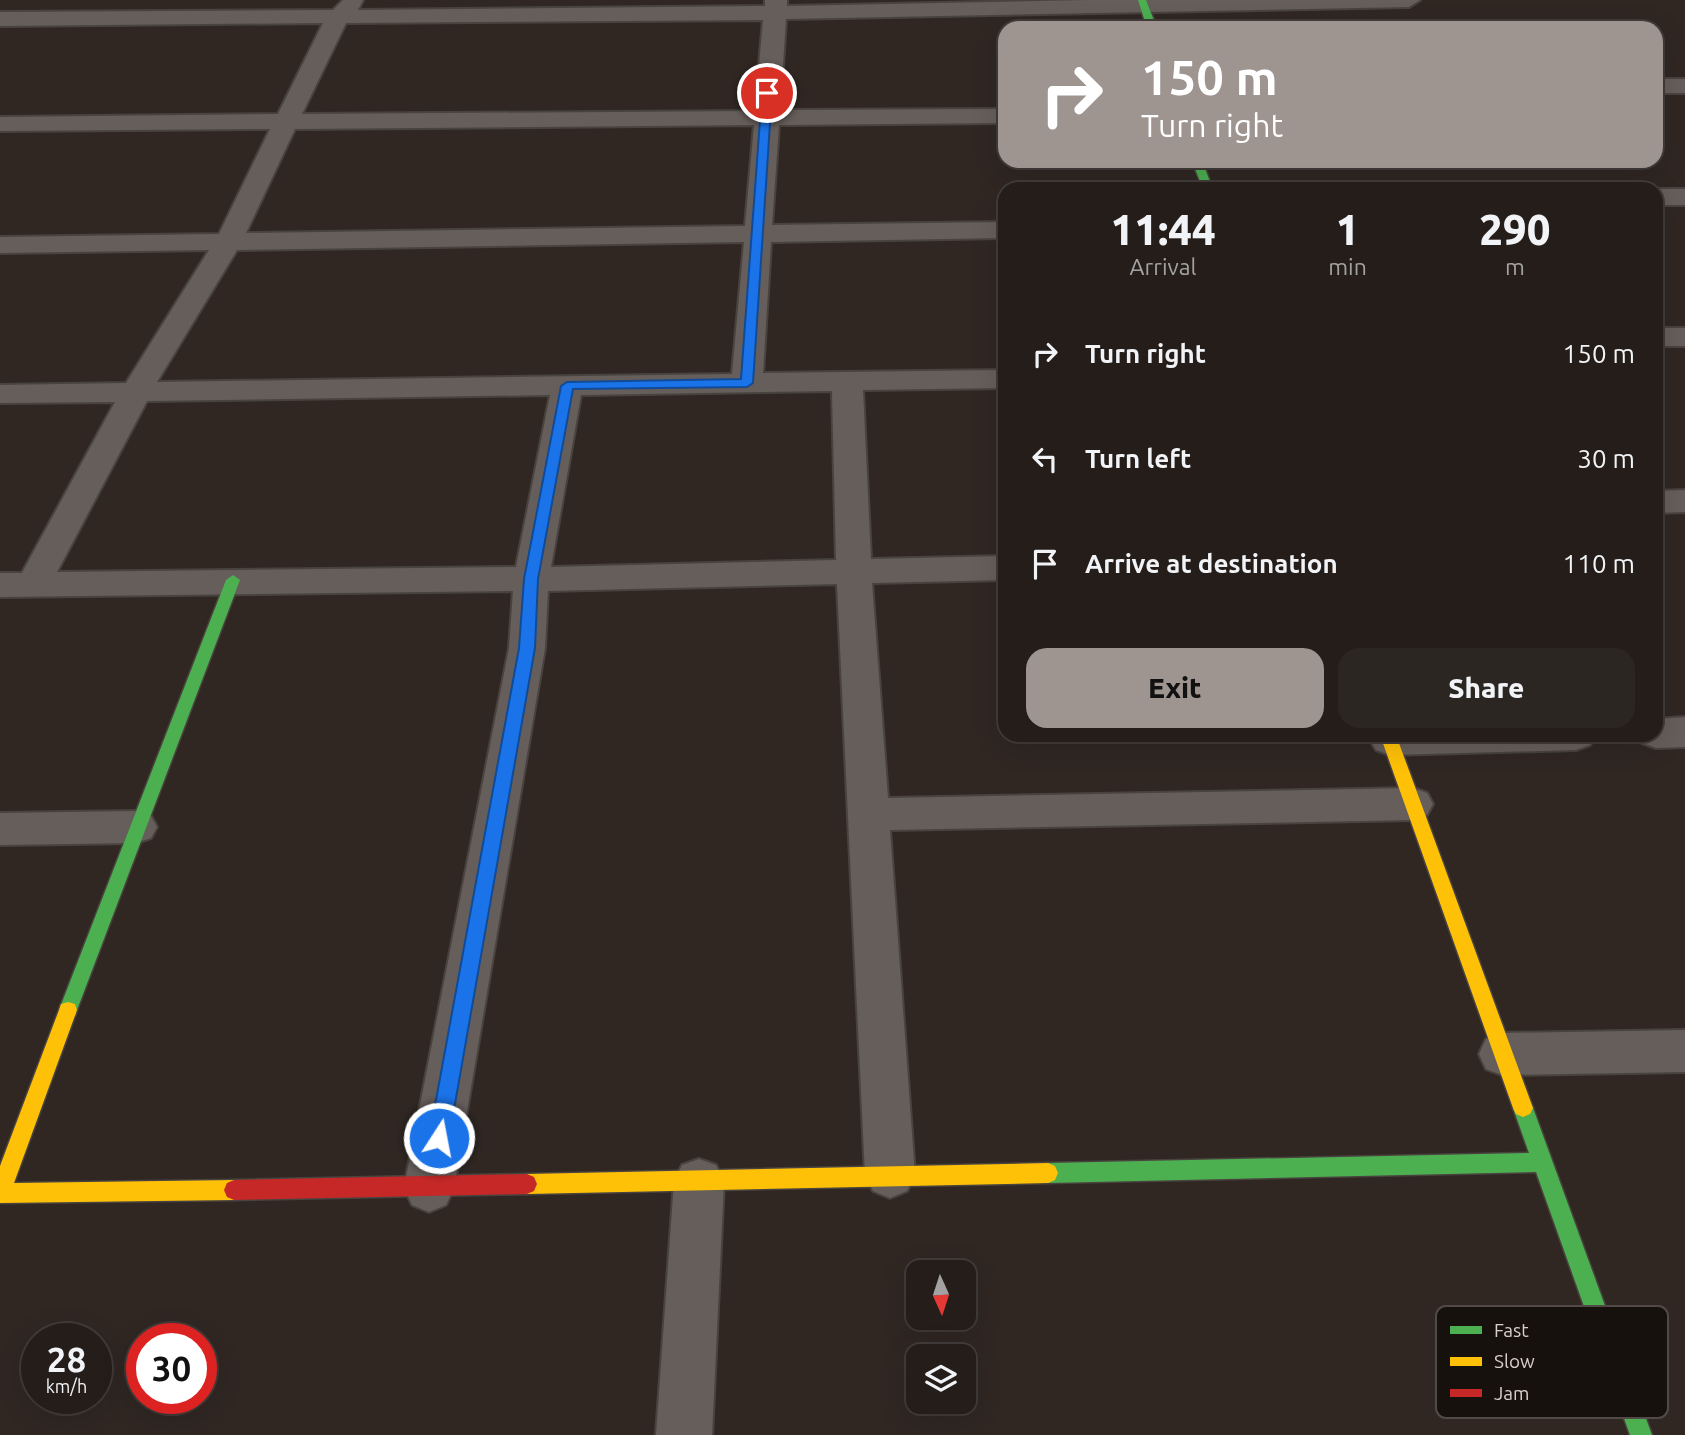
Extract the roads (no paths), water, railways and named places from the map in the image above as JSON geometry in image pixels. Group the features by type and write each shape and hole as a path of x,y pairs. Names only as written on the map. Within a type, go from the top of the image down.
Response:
{"street":[{"path":"0,19 346,9 1143,3 1382,10 1409,0"},
{"path":"1143,3 1149,21"},
{"path":"747,383 775,7"},
{"path":"16,585 228,242 346,9"},
{"path":"1663,86 1685,86"},
{"path":"0,124 998,116"},
{"path":"1663,197 1685,197"},
{"path":"0,245 998,230"},
{"path":"1663,337 1685,337"},
{"path":"0,394 998,379"},
{"path":"848,381 854,572 890,1175"},
{"path":"429,1188 468,987 525,661 531,610 531,579 567,386"},
{"path":"1663,502 1685,501"},
{"path":"16,585 233,580 531,579 998,568"},
{"path":"233,580 136,827 0,1193 429,1188 890,1175 1541,1162"},
{"path":"1663,733 1685,732"},
{"path":"1390,742 1594,1306"},
{"path":"869,814 1413,804"},
{"path":"0,830 136,827"},
{"path":"1502,1054 1685,1051"},
{"path":"684,1435 699,1181"},
{"path":"1635,1418 1641,1435"}]}
